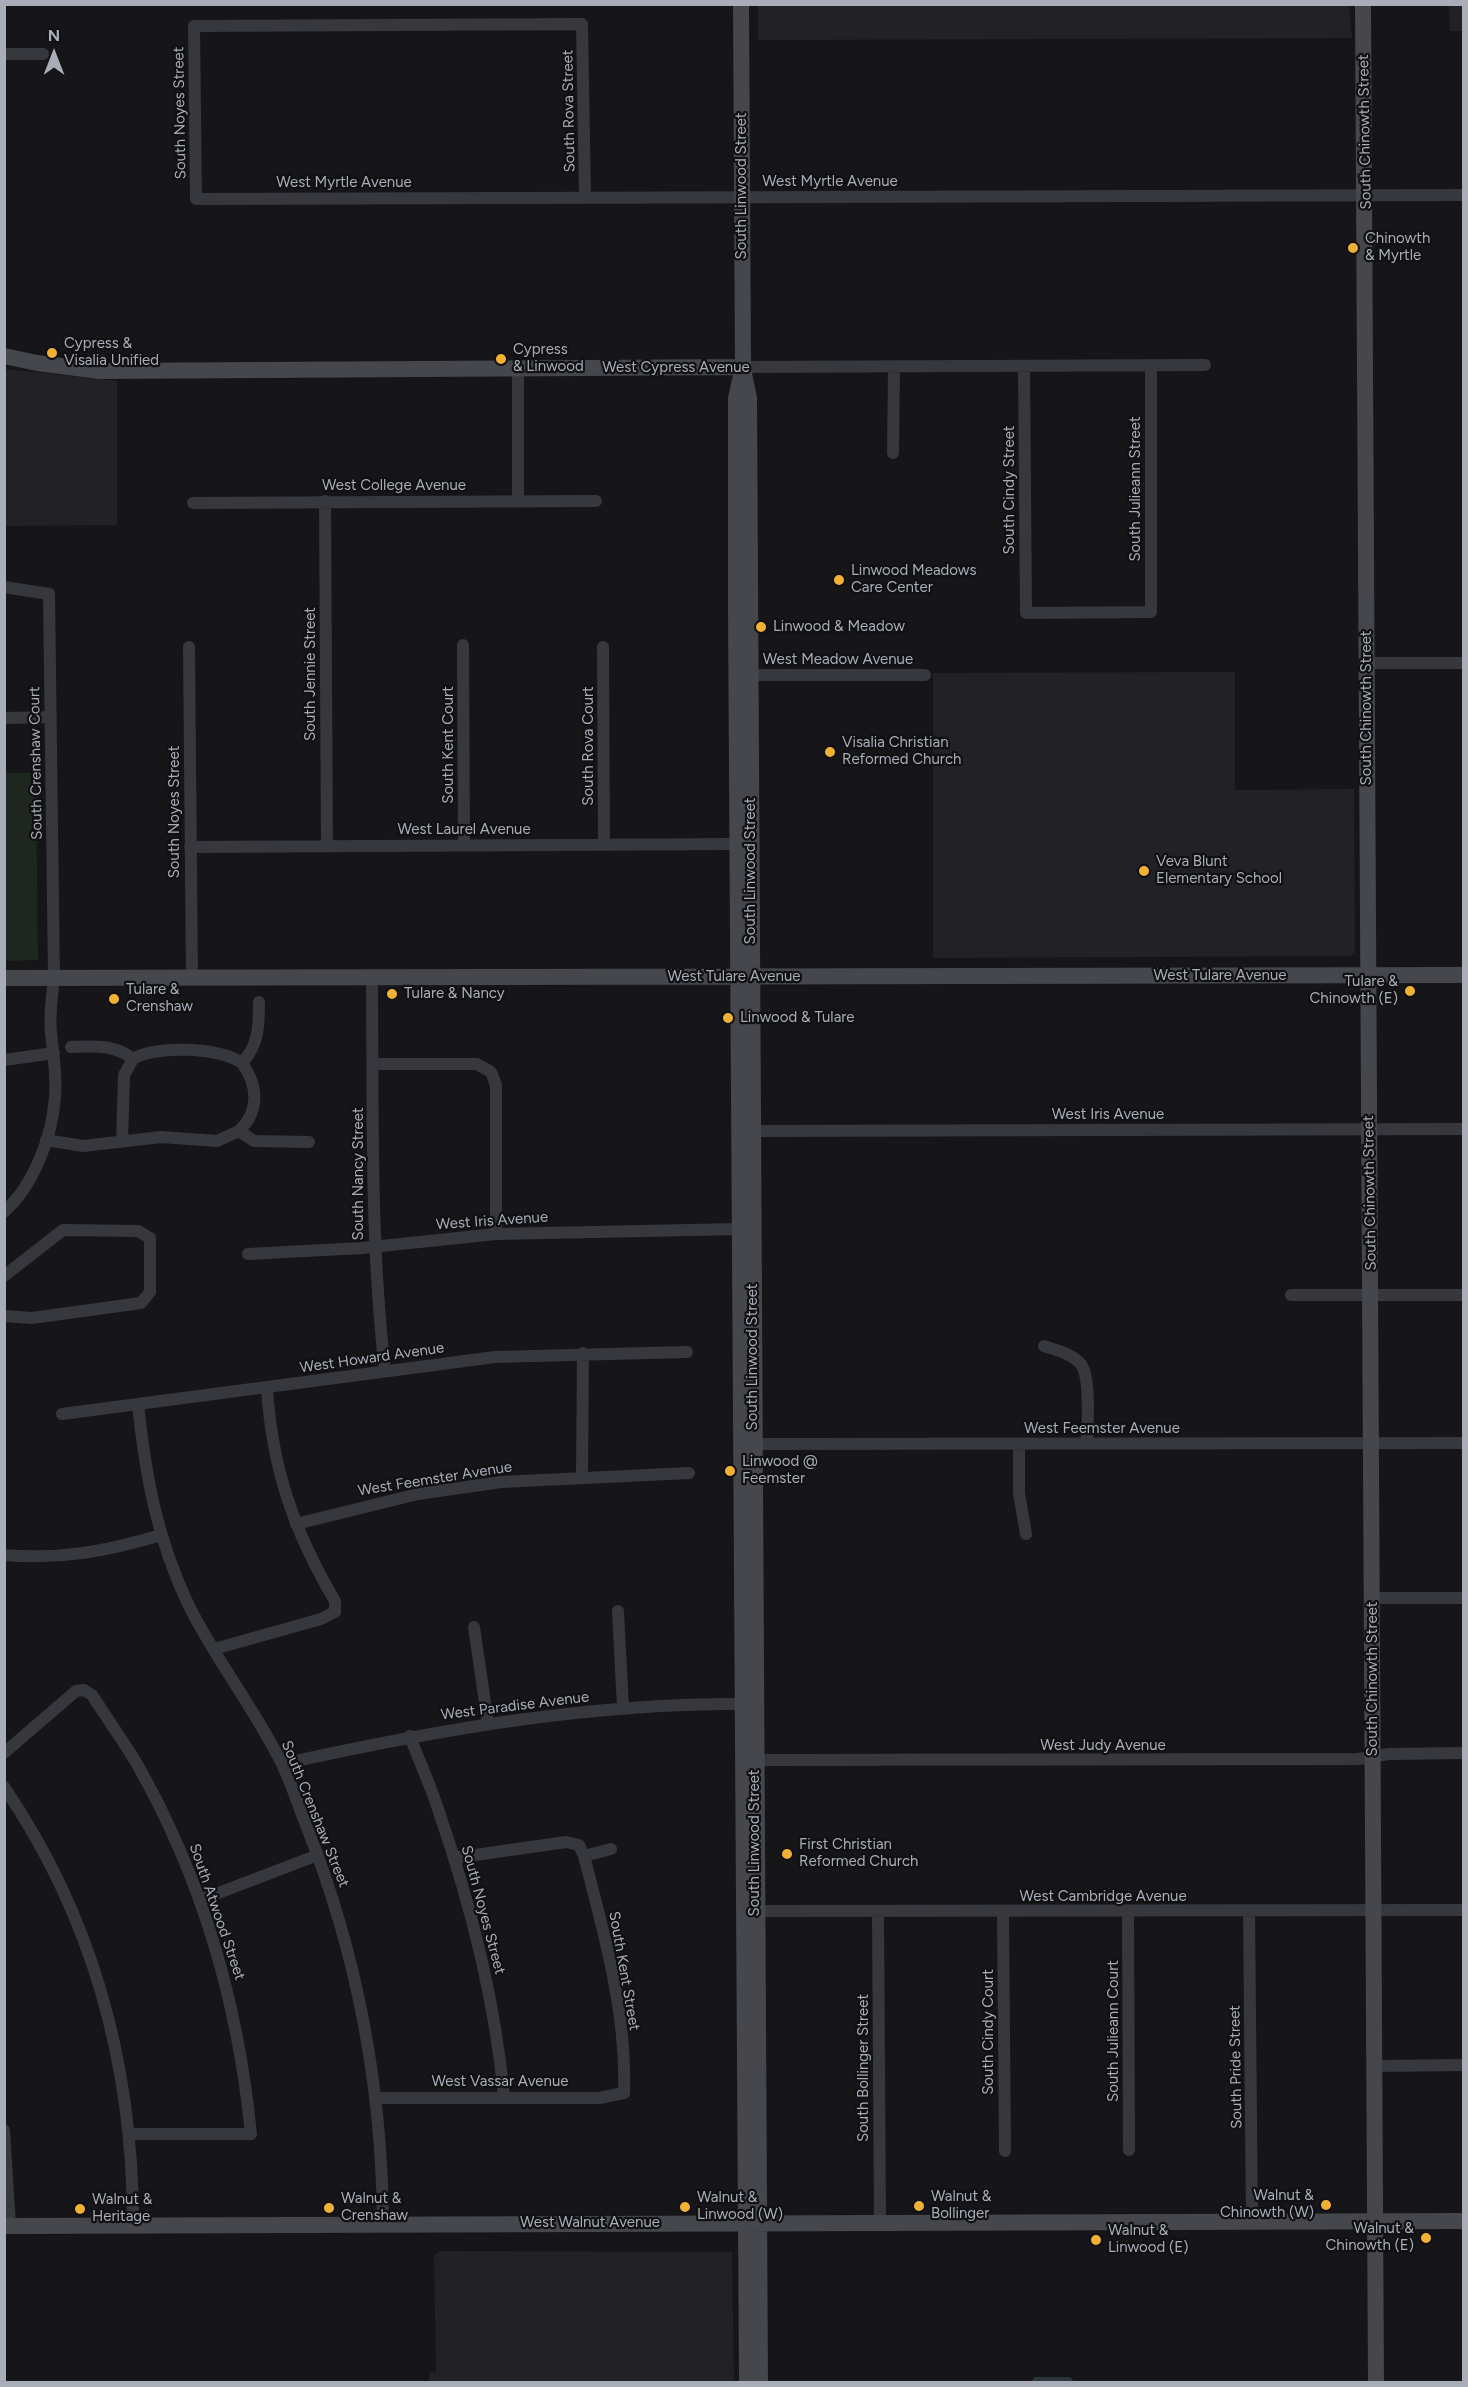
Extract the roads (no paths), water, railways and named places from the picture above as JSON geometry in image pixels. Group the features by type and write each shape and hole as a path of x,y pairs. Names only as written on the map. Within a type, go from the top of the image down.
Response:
{"street":[{"name":"South Linwood Street","path":"741,4 743,367 749,398 751,675 751,827 739,1145 739,1229 747,1444"},
{"name":"South Chinowth Street","path":"1363,4 1366,194 1367,975 1370,1130 1376,2382"},
{"name":"South Rova Street","path":"194,26 582,24 585,197"},
{"name":"South Noyes Street","path":"194,26 196,199"},
{"path":"4,54 43,54"},
{"name":"West Myrtle Avenue","path":"196,199 1464,195"},
{"name":"West Cypress Avenue","path":"4,356 37,363 100,371 1205,365"},
{"name":"South Julieann Street","path":"1026,613 1151,612 1150,366"},
{"name":"South Linwood Street","path":"743,367 736,398 736,611 737,844 752,1131 747,1444 751,2223 747,2382"},
{"name":"South Cindy Street","path":"1024,367 1026,613"},
{"path":"518,368 518,501"},
{"path":"893,453 894,368"},
{"name":"South Jennie Street","path":"325,501 327,846"},
{"name":"West College Avenue","path":"193,503 596,501"},
{"name":"South Crenshaw Court","path":"4,587 49,594 54,978"},
{"path":"736,611 743,630 743,668 751,675"},
{"name":"South Kent Court","path":"463,645 464,845"},
{"name":"South Noyes Street","path":"189,647 192,978"},
{"name":"South Rova Court","path":"603,647 604,845"},
{"path":"1367,663 1464,663"},
{"name":"West Meadow Avenue","path":"751,675 925,675"},
{"path":"4,718 51,717"},
{"path":"737,844 745,841 751,827"},
{"name":"West Laurel Avenue","path":"190,847 737,844"},
{"name":"West Tulare Avenue","path":"4,978 1464,975"},
{"name":"South Nancy Street","path":"372,977 374,1247 385,1371"},
{"path":"4,1212 32,1175 46,1140 55,1097 51,1031 54,978"},
{"path":"242,1063 254,1046 257,1036 259,1002"},
{"path":"71,1047 104,1046 116,1049 132,1059"},
{"path":"46,1140 83,1146 122,1142 161,1137 217,1141 239,1131 248,1122 255,1101 254,1084 242,1063 226,1054 214,1051 150,1052 132,1059 124,1075 122,1142"},
{"path":"4,1060 54,1053"},
{"path":"373,1064 477,1064 492,1072 496,1085 496,1234"},
{"name":"West Iris Avenue","path":"752,1131 1464,1130"},
{"path":"239,1131 254,1141 309,1142"},
{"path":"739,1145 743,1137 752,1131"},
{"name":"West Iris Avenue","path":"248,1254 374,1247 496,1234 739,1229"},
{"path":"4,1276 63,1230 138,1231 150,1238 150,1292 141,1303 32,1318 4,1316"},
{"path":"1291,1295 1464,1295"},
{"path":"1044,1346 1081,1363 1086,1382 1087,1444"},
{"name":"West Howard Avenue","path":"62,1414 495,1357 687,1352"},
{"path":"582,1477 583,1353"},
{"path":"214,1649 321,1619 334,1612 335,1601 296,1524 281,1485 271,1439 267,1388"},
{"name":"South Crenshaw Street","path":"138,1405 145,1470 161,1535 190,1607 252,1709 282,1764 318,1855 348,1953 363,2015 375,2098 383,2224"},
{"name":"West Feemster Avenue","path":"747,1444 1464,1443"},
{"path":"1019,1444 1019,1492 1026,1534"},
{"name":"West Feemster Avenue","path":"296,1524 418,1494 501,1482 689,1473"},
{"path":"4,1555 72,1557 119,1548 161,1535"},
{"path":"1372,1598 1464,1598"},
{"path":"618,1611 623,1708"},
{"path":"474,1627 488,1723"},
{"name":"South Atwood Street","path":"4,1753 76,1691 84,1690 92,1695 136,1764 175,1838 200,1900 231,2000 246,2083 251,2134 129,2134"},
{"name":"West Paradise Avenue","path":"282,1764 410,1736 488,1723 623,1708 748,1704"},
{"name":"South Noyes Street","path":"410,1736 454,1858 485,1973 499,2051 504,2097"},
{"name":"West Judy Avenue","path":"748,1760 1358,1759 1389,1754 1464,1753"},
{"path":"4,1787 43,1849 69,1902 92,1962 108,2014 123,2074 129,2134 133,2225"},
{"path":"454,1858 566,1842 579,1845 584,1856 610,1849"},
{"path":"200,1900 318,1855"},
{"name":"South Kent Street","path":"584,1856 603,1928 617,2000 625,2068 624,2093"},
{"name":"West Cambridge Avenue","path":"749,1911 1464,1910"},
{"name":"South Pride Street","path":"1249,1911 1252,2222"},
{"name":"South Bollinger Street","path":"878,1912 880,2223"},
{"name":"South Cindy Court","path":"1003,1912 1005,2151"},
{"name":"South Julieann Court","path":"1128,1912 1129,2150"},
{"path":"1374,2066 1464,2065"},
{"name":"West Vassar Avenue","path":"375,2098 599,2098 624,2093"},
{"path":"4,2130 7,2226"},
{"name":"West Walnut Avenue","path":"7,2226 1464,2221"},
{"name":"South Linwood Street","path":"751,2223 760,2382"}],"waterway":[{"path":"1037,2382 1068,2382"}],"place":[{"name":"Chinowth & Myrtle","path":"1353,248"},
{"name":"Cypress & Visalia Unified","path":"52,353"},
{"name":"Cypress & Linwood","path":"501,359"},
{"name":"Linwood Meadows Care Center","path":"839,580"},
{"name":"Linwood & Meadow","path":"761,627"},
{"name":"Visalia Christian Reformed Church","path":"830,752"},
{"name":"Veva Blunt Elementary School","path":"1144,871"},
{"name":"Tulare & Chinowth (E)","path":"1410,991"},
{"name":"Tulare & Nancy","path":"392,994"},
{"name":"Tulare & Crenshaw","path":"114,999"},
{"name":"Linwood & Tulare","path":"728,1018"},
{"name":"Linwood @ Feemster","path":"730,1471"},
{"name":"First Christian Reformed Church","path":"787,1854"},
{"name":"Walnut & Chinowth (W)","path":"1326,2205"},
{"name":"Walnut & Bollinger","path":"919,2206"},
{"name":"Walnut & Linwood (W)","path":"685,2207"},
{"name":"Walnut & Crenshaw","path":"329,2208"},
{"name":"Walnut & Heritage","path":"80,2209"},
{"name":"Walnut & Chinowth (E)","path":"1426,2238"},
{"name":"Walnut & Linwood (E)","path":"1096,2240"}]}
